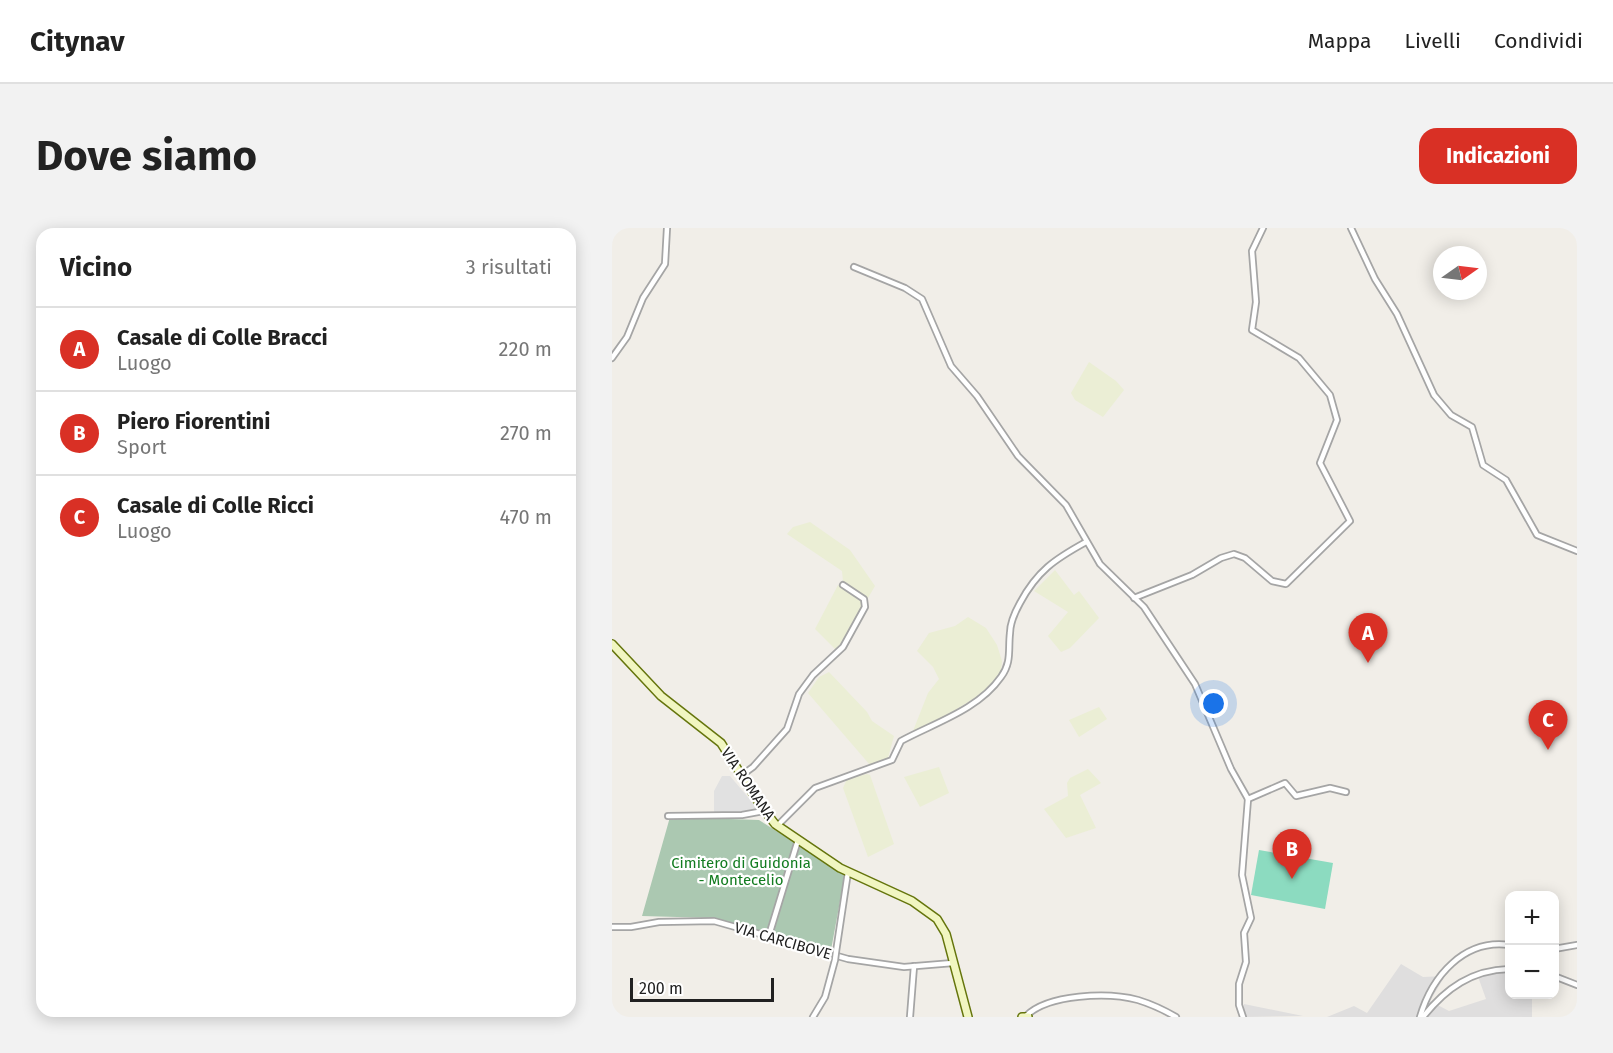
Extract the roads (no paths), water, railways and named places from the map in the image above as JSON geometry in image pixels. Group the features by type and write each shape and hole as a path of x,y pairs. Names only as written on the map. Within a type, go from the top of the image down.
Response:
{"street":[{"path":"612,358 629,333 643,298 664,264 668,228"},
{"path":"1134,598 1192,575 1232,555 1245,558 1274,582 1286,584 1350,521 1320,463 1337,420 1330,395 1299,358 1252,330 1256,302 1252,251 1263,228"},
{"path":"1351,228 1375,279 1397,314 1436,397 1451,415 1472,427 1483,465 1508,482 1537,536 1577,551"},
{"path":"854,267 921,298 930,314 949,363 977,396 1020,459 1066,505 1104,569 1146,611 1194,682 1232,772 1248,799 1242,875 1251,918 1244,933 1246,962 1239,986 1243,1017"},
{"path":"777,826 815,788 892,760 901,741 923,732 990,691 1007,668 1010,659 1011,624 1031,583 1045,567 1086,542"},
{"path":"742,775 753,767 785,731 794,704 807,682 840,651 865,607 864,599 843,585"},
{"name":"VIA ROMANA","path":"612,644 664,699 719,741 764,811 777,826 848,872 898,894 932,915 945,932 968,1017"},
{"path":"1248,799 1285,783 1296,796 1330,788 1346,792"},
{"path":"668,816 742,816 764,811"},
{"path":"770,932 798,840"},
{"path":"813,1017 825,999 836,952 848,872"},
{"name":"VIA CARCIBOVE","path":"612,927 631,927 659,922 714,921 848,959 914,966 953,963"},
{"path":"1421,1017 1437,981 1456,960 1480,946 1505,945"},
{"path":"1559,948 1577,945"},
{"path":"910,1017 914,966"},
{"path":"1421,1017 1446,992 1461,981 1482,972 1505,969"},
{"path":"1559,978 1577,985"},
{"path":"1026,1017 1046,1003 1107,996 1142,1001 1176,1017"}],"place":[{"name":"Casale di Colle Bracci","path":"1368,663"},
{"name":"Casale di Colle Ricci","path":"1548,750"},
{"name":"Piero Fiorentini","path":"1292,879"}],"park label":[{"name":"Cimitero di Guidonia - Montecelio","path":"741,872"}]}
